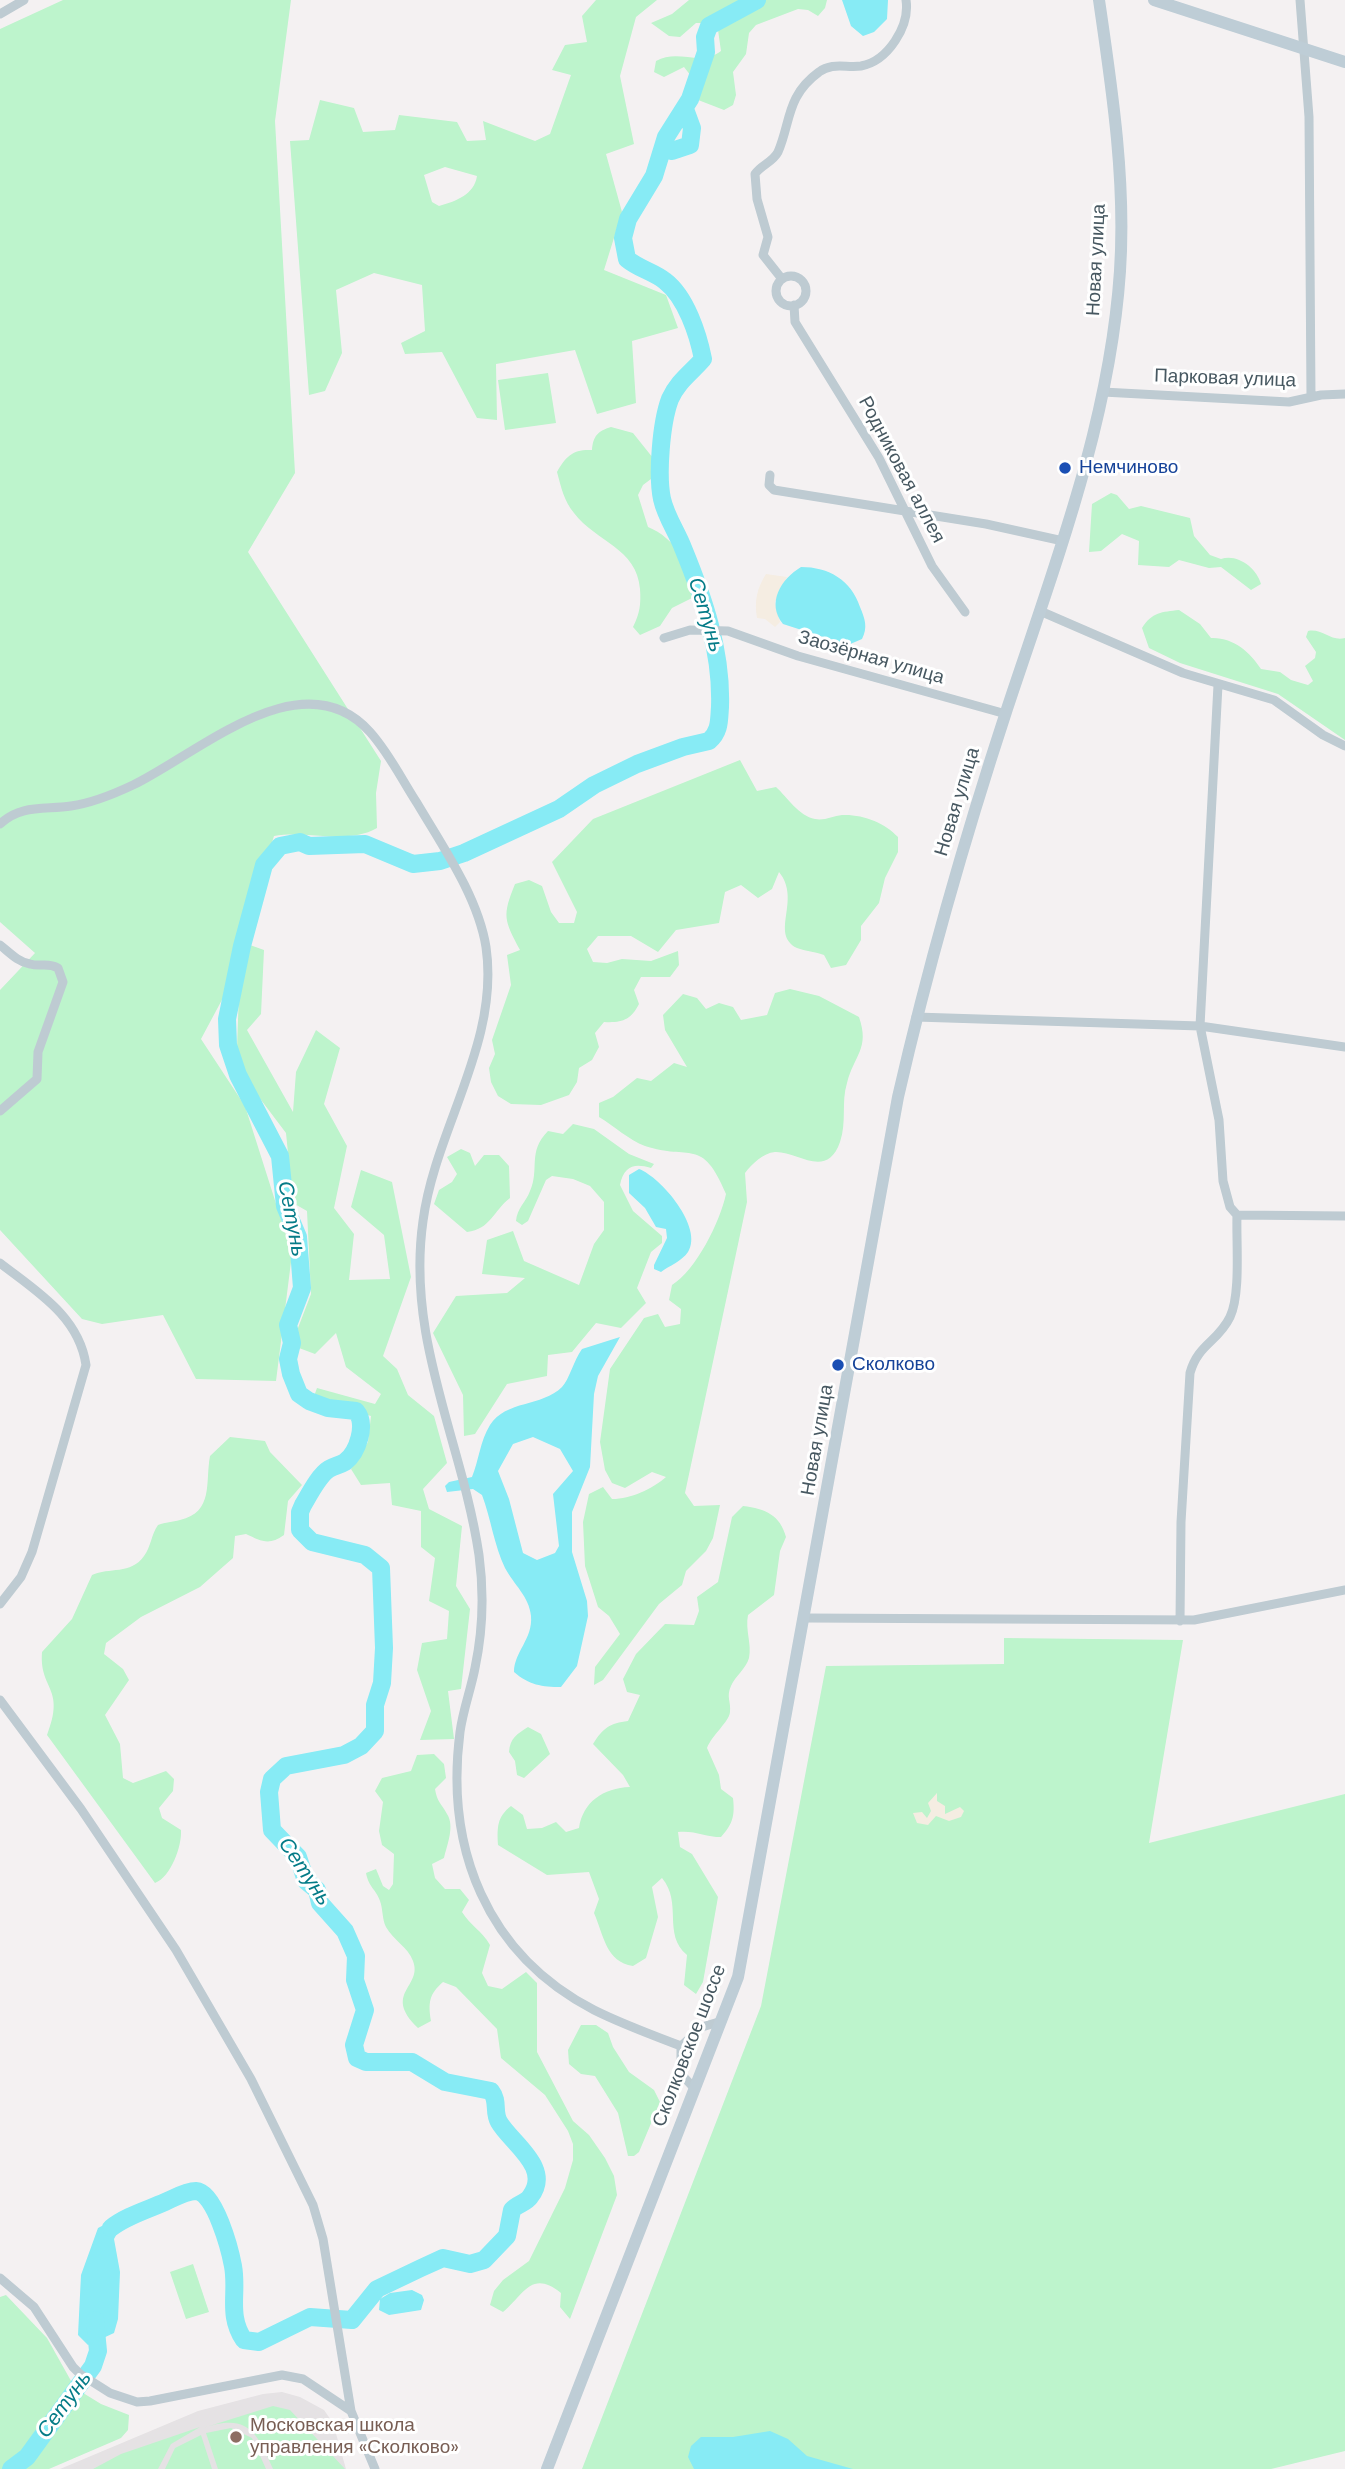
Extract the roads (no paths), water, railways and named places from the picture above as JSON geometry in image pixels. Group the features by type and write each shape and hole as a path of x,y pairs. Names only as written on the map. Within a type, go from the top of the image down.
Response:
{"street":[{"path":"0,14 24,0"},
{"name":"Родниковая аллея","path":"782,279 764,255 768,237 757,199 755,174 778,151 788,110 804,88 818,72 828,67 861,66 882,55 904,24 905,0"},
{"name":"Новая улица","path":"806,1618 889,1147 916,1017 1006,714 1063,541 1103,392 1116,306 1120,236 1113,104 1099,0"},
{"path":"1154,0 1345,62"},
{"path":"1300,0 1311,206 1311,397"},
{"name":"Родниковая аллея","path":"782,279 793,276 803,282 806,293 794,306 795,322 879,458 932,566 965,612"},
{"name":"Родниковая аллея","path":"782,279 776,294 783,304 794,306"},
{"name":"Парковая улица","path":"1103,392 1289,401 1345,394"},
{"path":"770,475 769,485 774,490 904,510 1063,541"},
{"path":"1040,611 1217,685 1274,700 1345,746"},
{"name":"Заозёрная улица","path":"664,638 690,630 728,631 810,659 1006,714"},
{"path":"1180,1621 1181,1522 1190,1373 1197,1353 1219,1334 1234,1307 1237,1215 1230,1207 1223,1181 1219,1120 1200,1026 1217,685"},
{"path":"0,824 22,809 76,806 112,794 137,783 251,718 281,707 304,704 331,706 369,730 434,831 481,923 488,976 487,1000 475,1051 437,1157 422,1224 421,1258 427,1351 467,1499 479,1556 483,1596 475,1669 461,1725 455,1797 463,1849 492,1916 513,1947 538,1971 593,2010 681,2046"},
{"path":"0,945 21,961 33,965 49,963 58,968 63,982 38,1052 37,1079 0,1111"},
{"path":"916,1017 1200,1026 1345,1047"},
{"path":"1237,1215 1345,1216"},
{"path":"0,1263 61,1312 79,1339 86,1365 32,1552 21,1577 0,1604"},
{"path":"806,1618 1180,1621 1231,1614 1345,1590"},
{"name":"Сколковское шоссе","path":"547,2469 738,1977 806,1618"},
{"path":"0,1700 81,1809 176,1950 251,2079 313,2205 323,2239 351,2411 375,2469"},
{"path":"695,2089 681,2074 681,2046 702,2027 722,2021"},
{"path":"0,2278 34,2307 73,2367 101,2388 136,2402 150,2402 282,2375 303,2379 351,2411"}],"water":[{"path":"842,0 888,0 887,19 874,32 863,36 851,26"},
{"path":"801,567 821,569 838,577 851,589 864,619 865,631 862,639 848,645 783,624 776,608 778,592 787,578"},
{"path":"639,1169 668,1192 678,1204 690,1230 688,1252 661,1272 654,1269 654,1265 667,1238 666,1229 656,1227 645,1208 629,1193 629,1175"},
{"path":"620,1337 598,1376 594,1394 590,1467 572,1512 572,1552 587,1601 588,1616 577,1666 561,1687 548,1686 530,1682 514,1672 517,1658 529,1632 530,1609 501,1559 482,1495 473,1489 447,1492 445,1486 449,1482 472,1477 484,1437 497,1417 515,1407 545,1398 562,1387 582,1349","holes":["533,1437 560,1449 573,1471 553,1494 559,1546 555,1553 537,1560 523,1553 509,1499 498,1471 513,1444"]},
{"path":"131,2211 132,2222 120,2228 114,2239 120,2272 118,2319 114,2333 88,2345 78,2335 81,2275 98,2228"},
{"path":"412,2290 422,2295 424,2300 421,2310 389,2315 379,2310 380,2299 390,2293"},
{"path":"770,2431 788,2439 807,2456 853,2469 694,2469 688,2457 691,2446 701,2437 733,2437"}],"waterway":[{"name":"Сетунь","path":"111,2228 184,2193 196,2191 203,2194 215,2211 229,2248 234,2276 234,2313 239,2331 244,2340 259,2342 310,2317 352,2320 377,2289 443,2258 470,2264 484,2260 507,2236 512,2210 528,2199 536,2186 537,2176 528,2157 499,2122 491,2091 445,2082 412,2062 366,2062 357,2058 354,2045 365,2010 355,1980 356,1956 345,1931 320,1903 317,1890 306,1881 298,1857 272,1830 269,1792 272,1779 286,1766 344,1755 361,1746 375,1731 375,1705 382,1683 384,1648 381,1568 365,1555 312,1542 300,1530 300,1512 303,1505 325,1472 345,1462 354,1452 360,1438 361,1423 356,1411 328,1408 309,1401 299,1394 291,1374 288,1359 292,1343 288,1325 302,1288 298,1237 285,1206 280,1156 238,1075 228,1045 227,1019 242,946 264,865 280,846 300,842 309,846 365,844 413,864 440,861 464,853 559,809 594,785 637,764 683,747 709,741 715,734 720,707 715,646 698,587 664,506 660,477 662,435 670,399 681,382 703,359 694,328 679,296 661,278 627,259 623,238 628,219 654,176 666,137 690,99 706,52 705,37 709,26 757,0"},
{"path":"664,149 672,151 690,145 692,128 685,109"},
{"name":"Сетунь","path":"11,2469 27,2457 93,2366 98,2351 95,2320"}],"place":[{"name":"Немчиново","path":"1065,468"},
{"name":"Сколково","path":"838,1365"},
{"name":"Московская школа управления «Сколково»","path":"236,2437"}]}
